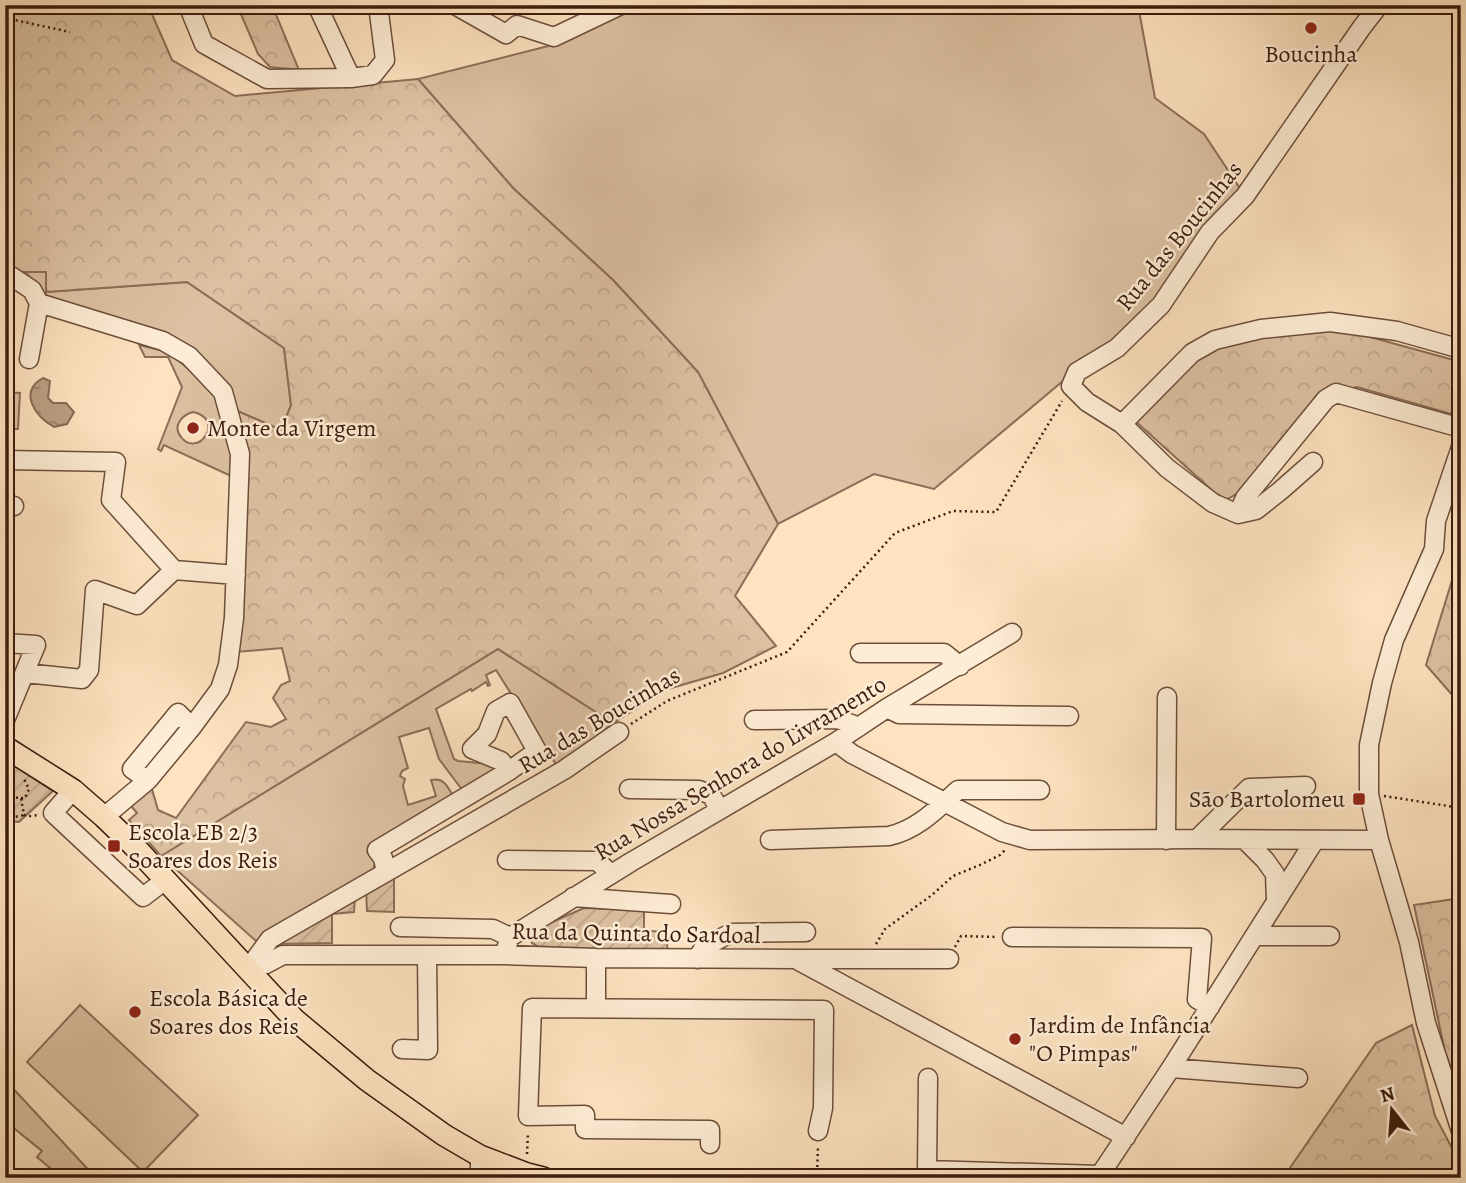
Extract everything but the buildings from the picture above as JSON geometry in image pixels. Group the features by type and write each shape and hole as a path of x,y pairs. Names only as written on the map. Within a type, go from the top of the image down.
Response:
{"main road":[{"path":"5,747 73,790 104,817 294,1019 367,1080 444,1135 480,1167 535,1176"}],"street":[{"path":"188,5 204,44 267,79 351,78 373,75 385,60 378,5"},
{"path":"317,5 351,78"},
{"path":"455,5 506,34 517,25 554,37 621,5"},
{"name":"Rua das Boucinhas","path":"1070,386 1077,373 1117,348 1161,305 1210,232 1245,197 1379,5"},
{"path":"5,276 10,276 32,290 39,303 29,359"},
{"path":"39,303 163,341 189,356 223,392 240,454 234,618 228,665 220,689 192,727 178,713 132,769 148,780 104,817"},
{"path":"1122,424 1192,353 1215,340 1261,329 1330,322 1397,331 1461,349"},
{"path":"1070,386 1087,402 1122,424 1167,468 1213,503 1238,514 1256,510 1313,462"},
{"path":"1238,514 1245,498 1326,399 1336,393 1461,428"},
{"path":"1461,447 1436,521 1434,549 1394,640 1369,745 1369,794 1379,840 1409,942 1426,1023 1461,1131"},
{"path":"5,460 116,462 111,500 174,570 236,575"},
{"path":"25,673 82,679 89,670 96,590 137,605 174,570"},
{"name":"Rua Nossa Senhora do Livramento","path":"510,937 1012,633"},
{"path":"5,643 36,645 5,720"},
{"path":"860,653 944,653 960,666"},
{"path":"1166,840 1167,697"},
{"path":"887,708 899,714 1069,716"},
{"path":"754,720 838,719 859,726"},
{"name":"Rua das Boucinhas","path":"248,968 270,939 564,770 620,732"},
{"path":"836,742 852,754 1002,832 1030,841 1379,840"},
{"path":"386,872 383,858 377,850 509,771"},
{"path":"1197,839 1249,788 1306,786"},
{"path":"629,789 699,790 711,795 720,810"},
{"path":"73,790 53,813 143,897 164,881"},
{"path":"771,840 896,835 916,826 958,790 1040,790"},
{"path":"1245,840 1275,874 1276,900"},
{"path":"928,1079 927,1170 1099,1176 1171,1068 1315,840"},
{"path":"507,860 597,861 611,874"},
{"path":"573,897 671,904"},
{"path":"400,927 493,929 510,937 503,955"},
{"path":"697,959 704,947 731,933 806,932"},
{"path":"1255,936 1330,936"},
{"path":"1012,937 1202,938 1197,999 1210,1007"},
{"name":"Rua da Quinta do Sardoal","path":"248,968 266,964 283,955 949,959"},
{"path":"402,1049 428,1050 427,956"},
{"path":"596,958 596,1008"},
{"path":"796,959 1126,1137"},
{"path":"710,1144 710,1130 585,1129 585,1115 528,1116 532,1008 824,1010 823,1108 818,1131"},
{"path":"1171,1068 1298,1077"}],"path":[{"path":"5,18 70,32"},
{"name":"Rua das Boucinhas","path":"620,732 667,701 787,652 895,533 953,511 996,512 1070,386"},
{"path":"1369,794 1461,808"},
{"path":"5,797 22,798 24,815"},
{"path":"5,819 53,813"},
{"path":"867,959 885,929 953,876 1000,855 1016,837"},
{"path":"949,959 961,936 1012,937"},
{"path":"528,1116 535,1176"},
{"path":"817,1178 818,1131"}],"green space":[{"path":"5,5 148,5 172,60 235,96 418,79 513,188 613,280 698,372 778,524 735,596 776,646 723,673 668,689 613,723 498,649 161,856 129,820 137,813 131,806 150,782 158,810 176,818 246,722 271,727 286,719 273,698 281,685 290,681 282,648 236,652 233,409 281,430 291,405 284,348 187,282 46,292 46,272 5,272"},
{"path":"237,5 272,5 299,70 270,67 258,54"},
{"path":"642,5 1138,5 1155,98 1204,134 1245,196 1161,305 1077,366 1063,381 934,489 874,474 778,524 698,372 613,280 513,188 418,79 560,43"},
{"path":"24,271 46,272 47,292 187,282 284,348 291,405 281,430 233,409 189,352 55,304"},
{"path":"1341,329 1461,360 1461,414 1448,413 1357,387 1317,395 1247,488 1224,501 1134,420 1199,356 1216,346 1272,335"},
{"path":"139,345 171,354 215,395 234,445 231,476 164,445 161,451 158,449 182,387 168,357 145,357","holes":["193,412 203,416 207,422 206,435 201,441 188,443 178,433 178,425 185,416"]},
{"path":"5,392 20,393 18,429 5,429"},
{"path":"1461,551 1461,705 1426,665"},
{"path":"498,649 613,723 557,766 496,670 486,675 490,685 486,682 436,709 454,759 490,764 494,767 493,771 463,791 439,759 429,728 399,737 408,768 402,771 400,776 405,779 403,786 408,805 436,796 431,780 435,779 442,781 453,796 370,847 367,852 375,863 373,871 256,941 161,856"},
{"path":"5,760 53,791 19,822 10,821"},
{"path":"394,873 394,912 367,911 366,889"},
{"path":"355,896 354,912 332,914 332,943 273,944"},
{"path":"1461,898 1461,1094 1445,1052 1414,905"},
{"path":"584,908 644,910 644,928 668,932 667,951 541,948 532,943 531,936 536,929"},
{"path":"80,1005 198,1115 143,1172 27,1062"},
{"path":"1412,1025 1435,1116 1461,1165 1461,1178 1283,1178 1376,1043"},
{"path":"8,1083 96,1178 62,1178 37,1157 42,1151 5,1121 5,1088"}],"water":[{"path":"43,378 50,381 48,398 53,403 66,403 74,412 67,424 54,427 41,417 32,404 32,390"}],"place":[{"name":"Boucinha","path":"1311,28"},
{"name":"Monte da Virgem","path":"193,428"},
{"name":"São Bartolomeu","path":"1359,799"},
{"name":"Escola EB 2/3 Soares dos Reis","path":"114,846"},
{"name":"Escola Básica de Soares dos Reis","path":"135,1012"},
{"name":"Jardim de Infância \"O Pimpas\"","path":"1015,1039"}]}
